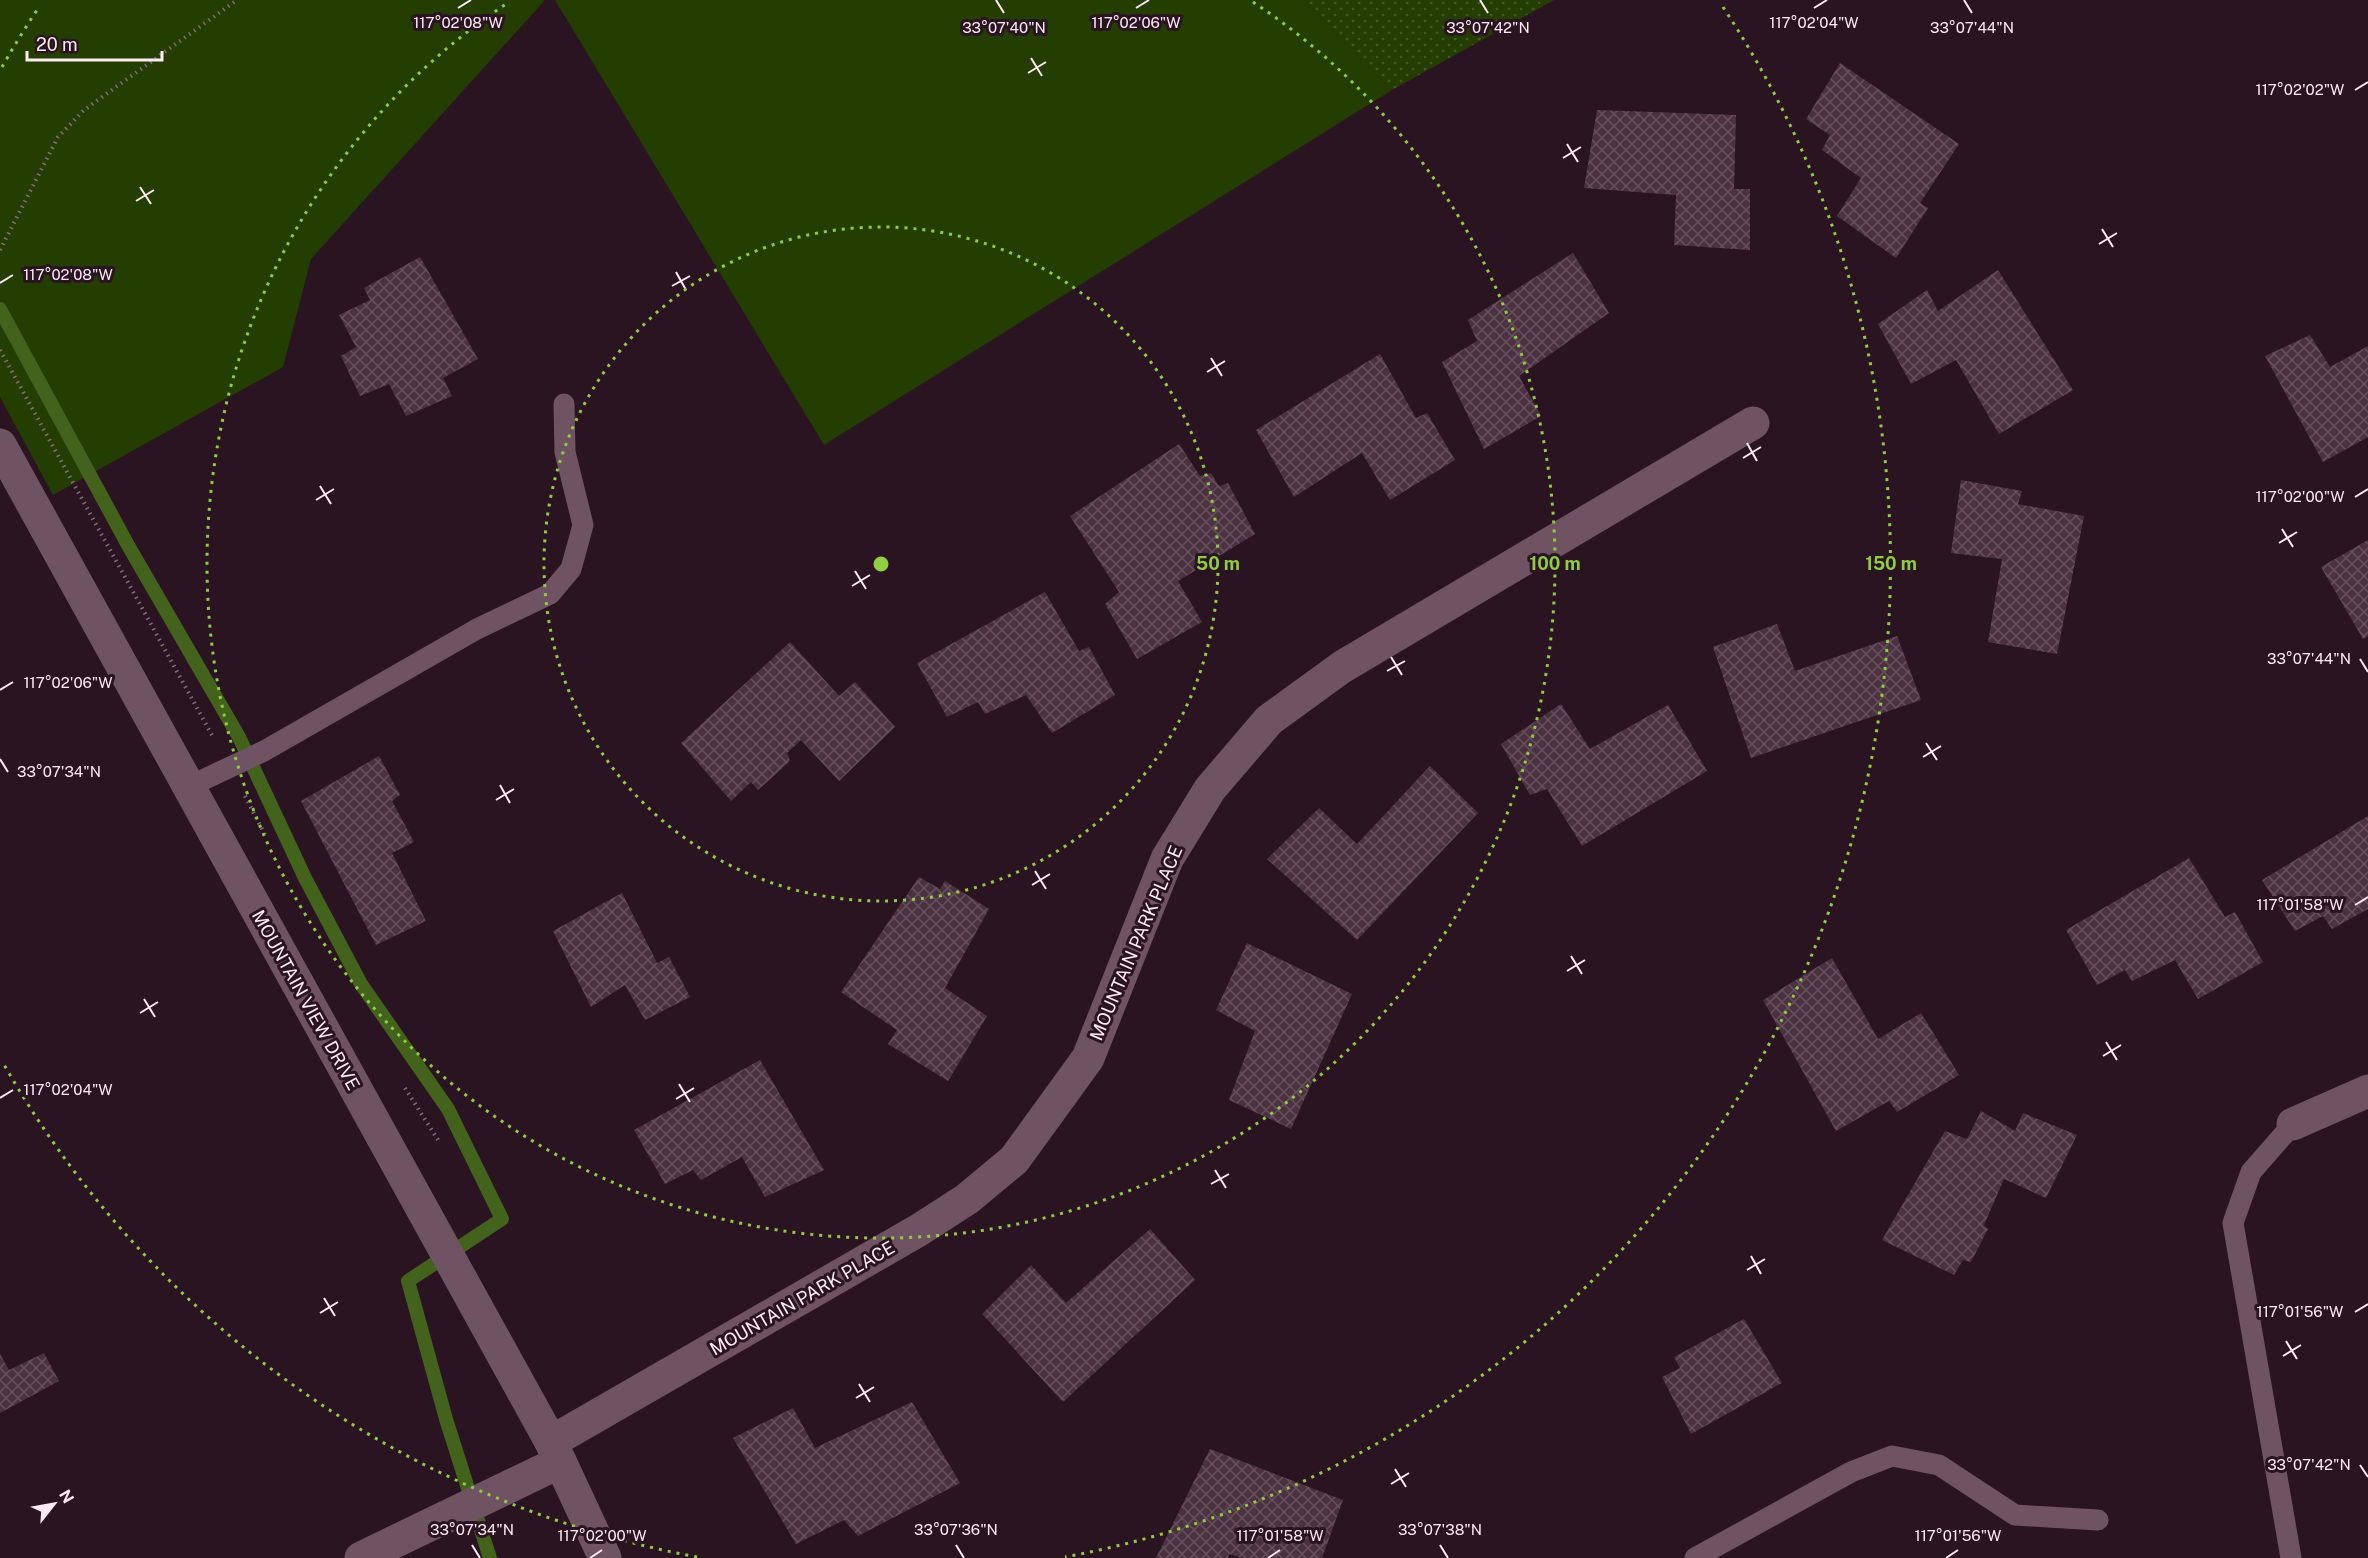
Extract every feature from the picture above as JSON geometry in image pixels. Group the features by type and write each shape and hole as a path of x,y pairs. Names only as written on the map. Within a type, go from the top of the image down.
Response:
{"street":[{"name":"MOUNTAIN PARK PLACE","path":"361,1558 555,1452 968,1199 1014,1160 1088,1058 1167,859 1210,789 1269,720 1342,667 1753,423"},
{"name":"MOUNTAIN VIEW DRIVE","path":"0,445 555,1452 605,1558"},
{"path":"2293,1124 2368,1091"}],"lane":[{"path":"188,787 264,751 477,629 550,594 571,569 583,525 565,452 564,404"},
{"path":"2291,1558 2233,1223 2251,1172 2293,1124"},
{"path":"1695,1558 1851,1472 1892,1456 1939,1465 2015,1515 2098,1520"}],"path":[{"path":"0,250 58,137 84,110 237,0"}],"green space":[{"path":"0,0 545,0 311,259 283,367 53,495 0,397"},
{"path":"555,0 1304,0 1392,90 824,445"},
{"path":"1304,0 1554,0 1392,90"}],"building":[{"path":"1840,63 1959,144 1920,203 1928,208 1896,258 1837,216 1861,178 1822,150 1830,135 1806,119"},
{"path":"1597,110 1736,115 1734,189 1750,189 1750,250 1674,245 1676,195 1584,188"},
{"path":"1573,253 1609,313 1519,376 1541,416 1484,449 1442,362 1477,341 1468,320"},
{"path":"420,257 478,359 443,378 452,396 406,416 389,384 360,396 341,356 356,347 339,315 370,300 364,288"},
{"path":"1998,270 2073,390 1999,434 1956,360 1911,384 1878,324 1927,290 1938,311"},
{"path":"2310,335 2330,367 2368,346 2368,437 2323,462 2265,356"},
{"path":"1380,354 1416,418 1427,413 1455,460 1390,500 1362,453 1294,497 1256,430"},
{"path":"1179,444 1200,476 1211,473 1219,486 1228,483 1255,534 1178,581 1202,622 1137,659 1105,604 1119,592 1070,516"},
{"path":"1961,480 2022,491 2018,504 2084,516 2057,654 1988,642 2002,559 1951,553"},
{"path":"2368,540 2368,636 2363,639 2321,567"},
{"path":"1045,592 1079,651 1089,647 1115,695 1052,733 1026,695 985,714 978,702 947,717 917,663"},
{"path":"1777,624 1795,671 1897,636 1921,700 1751,758 1713,647"},
{"path":"790,642 839,696 855,682 895,727 839,781 801,740 787,753 790,761 758,790 751,782 731,801 681,743"},
{"path":"1561,704 1590,749 1668,705 1707,771 1582,846 1547,789 1530,795 1501,744"},
{"path":"379,756 400,795 392,801 414,842 392,853 426,921 376,945 301,801"},
{"path":"1430,766 1478,813 1357,940 1267,859 1319,808 1357,844"},
{"path":"2368,816 2368,909 2332,929 2323,916 2295,931 2262,880"},
{"path":"2189,858 2225,917 2235,912 2263,962 2198,999 2175,960 2132,981 2125,970 2097,985 2066,930"},
{"path":"919,877 940,889 945,881 989,909 945,988 987,1016 948,1081 888,1044 897,1030 841,992"},
{"path":"622,893 657,963 669,957 690,997 645,1020 625,985 591,1007 553,931"},
{"path":"1247,943 1352,994 1291,1129 1229,1100 1255,1031 1216,1010"},
{"path":"1832,958 1878,1039 1921,1013 1959,1075 1897,1112 1889,1101 1836,1131 1763,1000"},
{"path":"760,1060 824,1170 765,1197 742,1157 701,1180 693,1170 665,1184 634,1130"},
{"path":"1981,1111 2015,1131 2023,1113 2077,1135 2046,1198 2004,1179 1984,1225 1988,1229 1971,1262 1963,1260 1954,1275 1882,1240 1945,1131 1967,1139"},
{"path":"1150,1229 1195,1280 1063,1402 982,1314 1031,1265 1066,1303"},
{"path":"1744,1319 1782,1383 1691,1434 1662,1377 1680,1368 1674,1357"},
{"path":"44,1353 59,1381 0,1413 0,1354 9,1370"},
{"path":"912,1402 960,1483 858,1536 844,1520 796,1544 733,1438 793,1408 815,1448"},
{"path":"1210,1449 1343,1500 1322,1558 1242,1558 1229,1554 1228,1558 1156,1558"}],"waterway":[{"path":"0,309 129,547 239,737 305,878 361,984 448,1109 502,1219 408,1281 446,1419 490,1558"}]}
